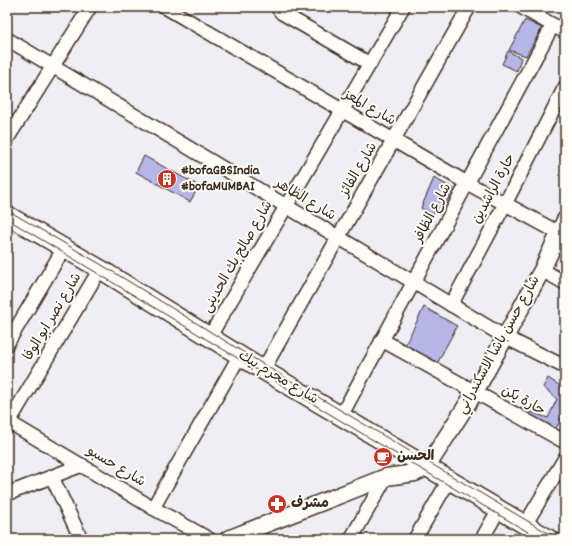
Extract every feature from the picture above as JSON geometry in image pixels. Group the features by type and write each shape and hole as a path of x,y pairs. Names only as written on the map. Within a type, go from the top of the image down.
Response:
{"main road":[{"name":"شارع محرم بيك","path":"7,215 100,269 263,370 549,539"}],"street":[{"path":"8,137 90,7"},
{"name":"شارع المعز","path":"165,7 467,184 505,204 562,227"},
{"path":"277,7 282,13 370,64"},
{"name":"شارع الفائز","path":"263,370 469,7"},
{"path":"521,7 565,32"},
{"name":"شارع صالح بك الحدينى","path":"210,336 370,64 399,9"},
{"name":"شارع الظافر","path":"341,416 553,25"},
{"name":"شارع الظاهر","path":"7,40 505,337 565,367"},
{"name":"حارة الراشدين","path":"451,305 565,87"},
{"name":"شارع حسن باشا الاسكندراني","path":"427,467 475,392 542,270 562,227"},
{"path":"7,344 64,248"},
{"name":"شارع نصر ابو الوفا","path":"8,422 100,269"},
{"path":"542,270 565,283"},
{"name":"حارة يكن","path":"382,340 565,442"},
{"path":"153,508 240,355"},
{"name":"شارع حسبو","path":"8,422 153,508 209,539"},
{"path":"526,525 565,458"},
{"path":"7,494 82,465"},
{"path":"228,539 253,535 386,477 415,473 427,467"},
{"path":"52,477 82,539"},
{"path":"351,539 386,477"},
{"path":"415,539 449,480"},
{"path":"482,539 499,510"}],"building":[{"path":"525,20 542,28 526,56 509,50"},
{"path":"508,51 521,58 517,71 502,64"},
{"name":"#bofaGBSIndia #bofaMUMBAI","path":"144,156 199,186 190,202 136,172"},
{"path":"434,178 454,189 440,214 435,210 433,215 421,208"},
{"path":"424,307 457,326 431,375 399,357"},
{"path":"548,378 565,389 565,412 555,430 514,417 517,407 548,418 557,399 543,387"}],"tram line":[{"path":"7,210 102,265 266,366 558,539"},
{"path":"7,219 406,460 540,539"}],"place":[{"name":"#bofaGBSIndia #bofaMUMBAI","path":"167,179"},
{"name":"الحسن","path":"383,457"},
{"name":"مشرف","path":"277,504"}]}
